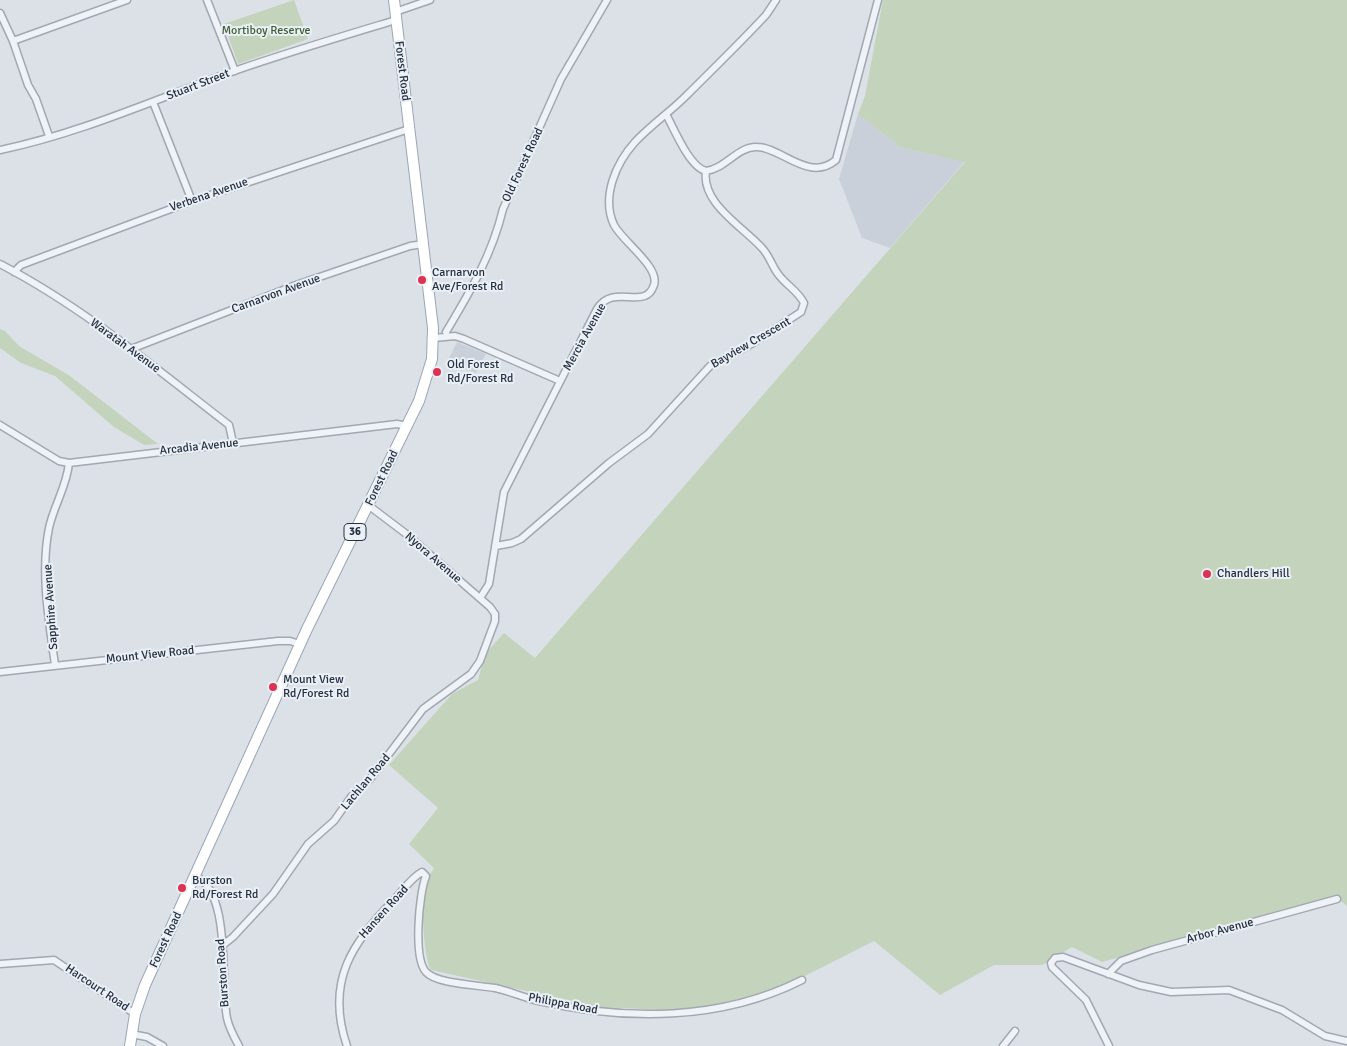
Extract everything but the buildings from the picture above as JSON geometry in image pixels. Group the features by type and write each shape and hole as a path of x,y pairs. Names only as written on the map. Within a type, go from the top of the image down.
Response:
{"main road":[{"name":"Forest Road","path":"130,1046 135,1014 143,990 300,644 408,426 428,377 433,333 394,0"}],"street":[{"path":"13,41 127,0"},
{"path":"207,0 235,71"},
{"name":"Stuart Street","path":"0,150 153,102 235,71 396,16 430,0"},
{"name":"Old Forest Road","path":"446,332 478,281 498,229 503,209 561,80 607,0"},
{"name":"Mercia Avenue","path":"480,598 489,584 504,492 603,300 610,297 641,298 649,294 654,285 655,275 651,267 618,233 612,221 608,206 608,192 621,164 634,142 666,116 766,15 776,0"},
{"path":"666,116 687,154 695,164 706,170 715,168 745,150 756,146 806,166 821,168 829,166 836,160 878,0"},
{"path":"0,13 13,41 49,136"},
{"path":"153,102 192,201"},
{"name":"Verbena Avenue","path":"14,272 21,265 192,201 409,130"},
{"name":"Bayview Crescent","path":"496,546 512,544 521,539 609,463 648,434 710,366 753,343 801,312 804,303 800,296 779,276 764,250 737,222 722,211 710,195 705,185 706,170"},
{"name":"Carnarvon Avenue","path":"131,349 296,285 410,246 423,244"},
{"name":"Waratah Avenue","path":"0,264 131,349 228,425 233,443"},
{"path":"433,333 446,332 560,381"},
{"path":"433,333 456,336"},
{"name":"Arcadia Avenue","path":"69,463 397,424 408,426"},
{"path":"0,425 59,461 69,463"},
{"name":"Sapphire Avenue","path":"55,665 46,567 49,530 56,504 68,476 69,463"},
{"name":"Nyora Avenue","path":"368,505 405,533 480,598 495,614"},
{"name":"Lachlan Road","path":"223,944 233,937 273,894 312,840 334,821 351,797 370,779 423,709 471,674 480,661 495,622 495,614"},
{"name":"Mount View Road","path":"0,672 278,641 290,641 300,644"},
{"name":"Philippa Road","path":"424,872 426,876 421,888 419,904 420,961 424,971 437,978 493,987 546,1002 593,1011 620,1013 692,1013 718,1010 773,994 802,980"},
{"name":"Hansen Road","path":"347,1046 342,1024 340,998 349,957 369,926 419,873 424,872"},
{"name":"Burston Road","path":"195,876 204,881 213,894 223,944 226,1014 239,1046"},
{"name":"Arbor Avenue","path":"1108,974 1121,961 1152,950 1337,899"},
{"path":"1109,1046 1086,1000 1056,972 1051,963 1055,958 1060,956 1139,985 1171,992 1229,990 1282,1010 1325,1036 1347,1041"},
{"name":"Harcourt Road","path":"0,964 54,960 135,1014"},
{"path":"1003,1046 1015,1031"},
{"path":"131,1034 148,1037 164,1046"}],"shaded area":[{"path":"858,114 900,147 965,161 890,248 862,238 839,179"},
{"path":"457,342 486,354 476,373 447,362"}],"green space":[{"name":"Mortiboy Reserve","path":"294,0 308,39 238,64 224,24"},
{"path":"883,0 1347,0 1347,906 1337,898 1102,962 1072,947 1042,965 994,965 940,995 874,941 775,991 685,1011 600,1007 431,970 426,954 423,902 427,878 434,868 409,844 438,808 389,765 452,694 478,680 485,654 504,633 535,658 965,162 900,147 858,114 865,96"},
{"path":"0,329 5,331 19,346 70,376 158,444 144,445 114,427 55,376 21,363 0,348"}],"place":[{"name":"Carnarvon Ave/Forest Rd","path":"422,280"},
{"name":"Old Forest Rd/Forest Rd","path":"437,372"},
{"name":"Chandlers Hill","path":"1207,574"},
{"name":"Mount View Rd/Forest Rd","path":"273,687"},
{"name":"Burston Rd/Forest Rd","path":"182,888"}]}
